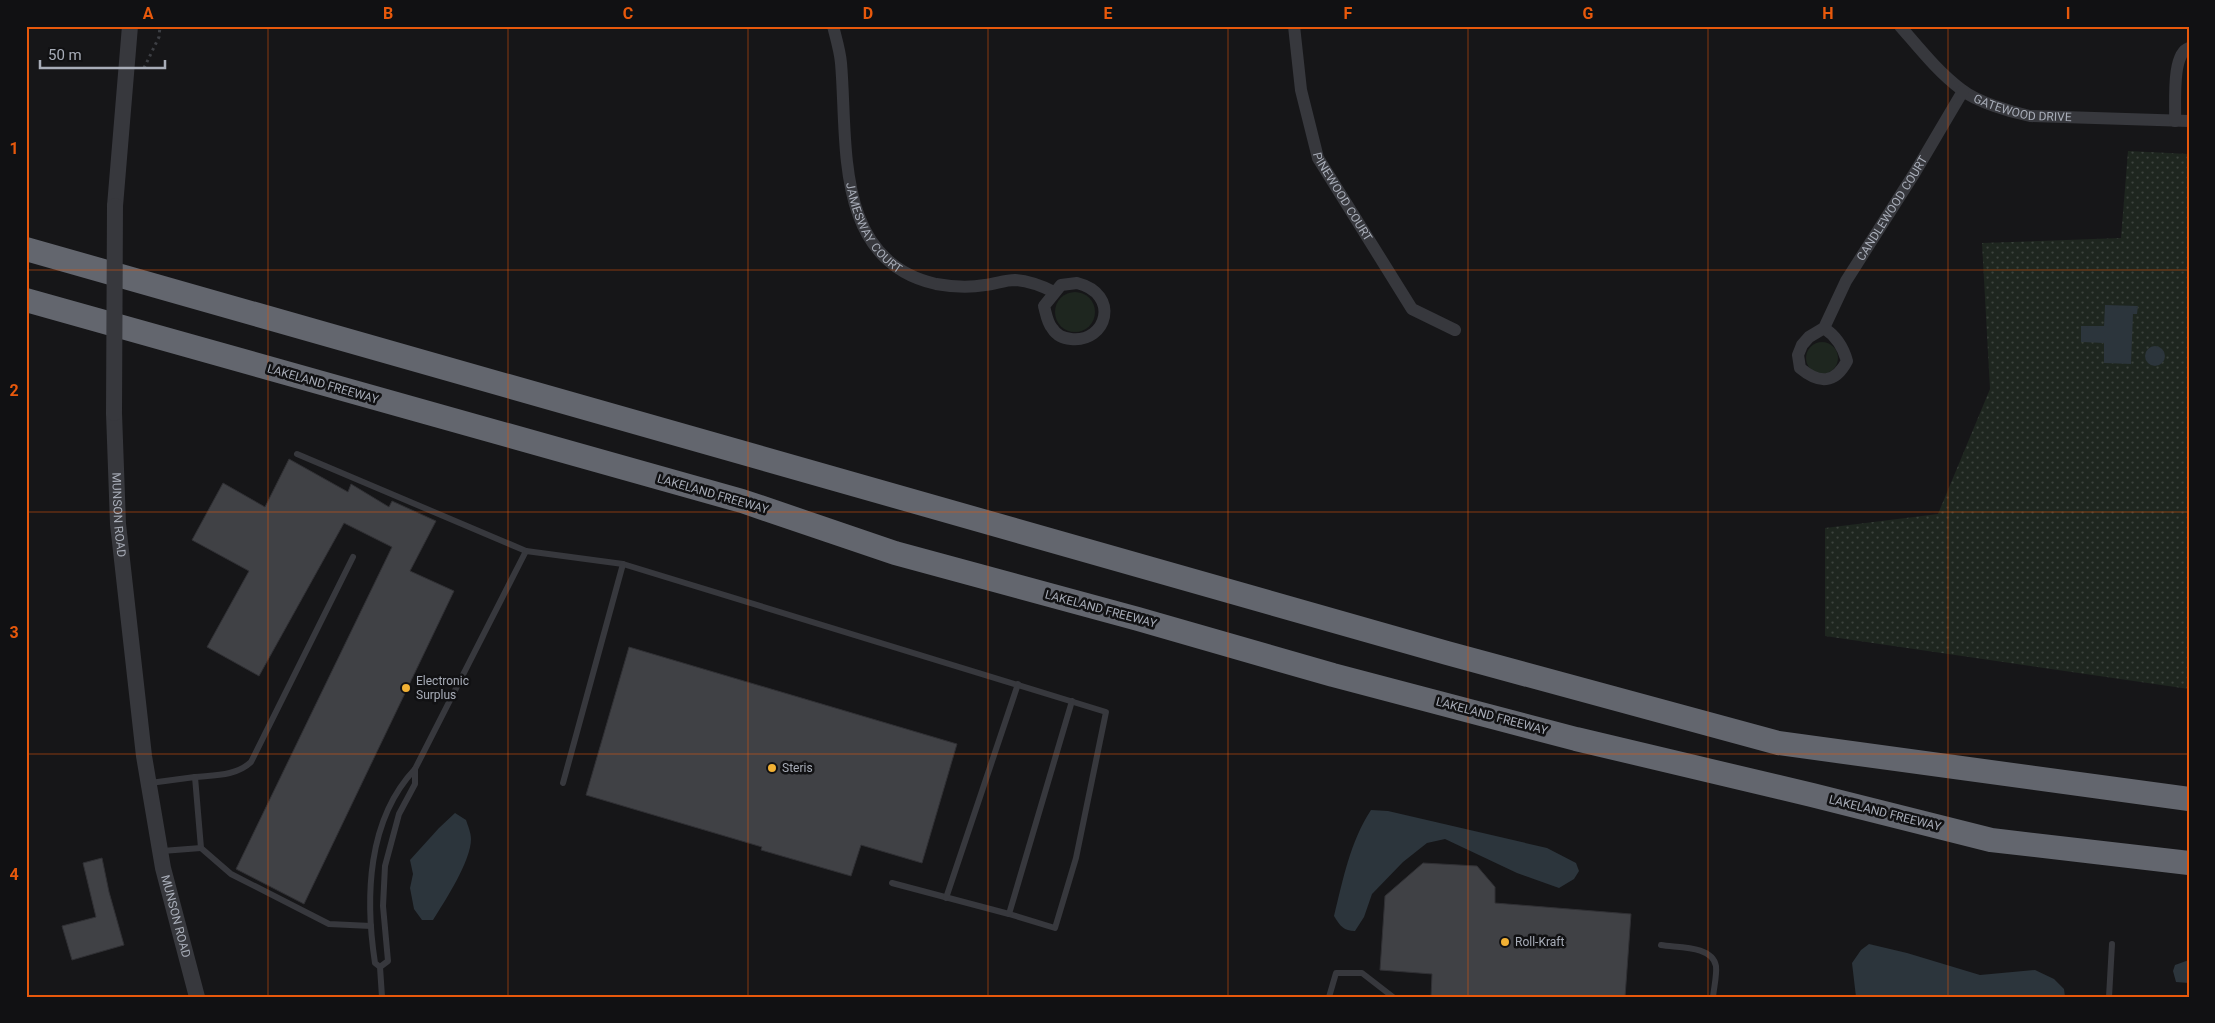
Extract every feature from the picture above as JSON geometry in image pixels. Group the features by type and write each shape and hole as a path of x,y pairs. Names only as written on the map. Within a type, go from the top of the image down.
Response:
{"highway":[{"path":"26,248 1437,651 1778,743 2189,799"},
{"name":"LAKELAND FREEWAY","path":"26,300 742,501 895,553 1138,619 1333,675 1530,726 1992,840 2189,863"}],"street":[{"name":"MUNSON ROAD","path":"130,26 115,206 114,413 118,524 130,647 148,783 163,868 197,997"},
{"name":"JAMESWAY COURT","path":"833,26 841,61 849,183 856,211 866,233 889,261 906,273 935,284 964,288 1014,280 1032,283 1054,292"},
{"name":"PINEWOOD COURT","path":"1294,26 1300,90 1318,158 1412,309 1455,330"},
{"name":"GATEWOOD DRIVE","path":"1900,26 1922,54 1963,91 2008,111 2030,116 2189,121"},
{"path":"2175,122 2179,58 2185,49 2189,48"},
{"name":"CANDLEWOOD COURT","path":"1824,328 1846,281 1914,174 1963,91"},
{"path":"1076,283 1090,286 1099,294 1103,301 1103,322 1096,331 1081,340 1061,338 1052,330 1044,306 1054,292 1061,285 1076,283"}],"lane":[{"path":"297,454 526,551 623,564 1106,712 1076,858 1056,928 892,883"},
{"path":"380,966 375,963 369,895 373,860 384,820 401,784 415,769 526,551"},
{"path":"148,783 232,773 242,770 251,762 353,557"},
{"path":"563,783 623,564"},
{"path":"946,898 1018,684"},
{"path":"1009,914 1072,701"},
{"path":"380,966 388,961 383,906 385,866 399,814 415,784 415,769"},
{"path":"195,777 201,848 230,874 329,924 371,926"},
{"path":"160,851 201,848"},
{"path":"2109,997 2112,944"},
{"path":"1661,946 1704,951 1711,956 1716,965 1713,997"},
{"path":"380,966 382,997"},
{"path":"1329,997 1336,972 1362,973 1393,997"}],"path":[{"path":"125,88 142,72 159,37 160,26"}],"shaded area":[{"path":"2128,151 2189,154 2189,689 1825,636 1825,528 1938,514 1990,389 1982,243 2121,238"},
{"path":"1079,292 1086,295 1092,301 1095,312 1094,320 1086,329 1079,332 1071,332 1064,329 1056,320 1055,308 1058,301 1067,293"},
{"path":"2105,305 2138,306 2137,314 2133,314 2131,364 2104,363 2104,343 2081,342 2081,326 2104,326"},
{"path":"1822,342 1828,343 1833,347 1837,352 1837,364 1833,369 1828,373 1822,374 1816,373 1811,369 1807,364 1806,358 1807,352 1811,347 1816,343"},
{"path":"2151,346 2159,346 2165,352 2165,360 2159,366 2151,366 2145,360 2145,352"},
{"path":"1371,810 1388,811 1547,848 1576,863 1579,871 1574,879 1559,888 1517,873 1445,839 1427,843 1403,862 1372,894 1364,917 1355,931 1348,930 1340,925 1334,916 1352,848"},
{"path":"455,813 466,820 470,832 470,848 467,858 433,920 422,920 414,909 410,888 413,874 410,860"},
{"path":"1869,944 1907,953 1980,975 2035,970 2054,979 2064,989 2065,997 1856,997 1852,963 1861,950"},
{"path":"2189,960 2189,983 2176,982 2173,971 2175,965"}],"building":[{"path":"289,459 348,492 351,484 389,507 392,501 436,521 410,571 454,591 304,904 236,869 392,547 344,523 259,676 207,647 249,571 192,540 223,483 265,507"},
{"name":"Steris","path":"629,647 957,744 922,863 861,845 851,876 761,850 762,847 586,795"},
{"path":"102,858 109,892 124,945 72,960 62,926 96,917 83,863"},
{"name":"Roll-Kraft","path":"1423,863 1477,866 1495,887 1495,903 1631,914 1625,997 1431,997 1432,974 1380,970 1385,896"}],"place":[{"name":"Electronic Surplus","path":"406,688"},
{"name":"Steris","path":"772,768"},
{"name":"Roll-Kraft","path":"1505,942"}]}
